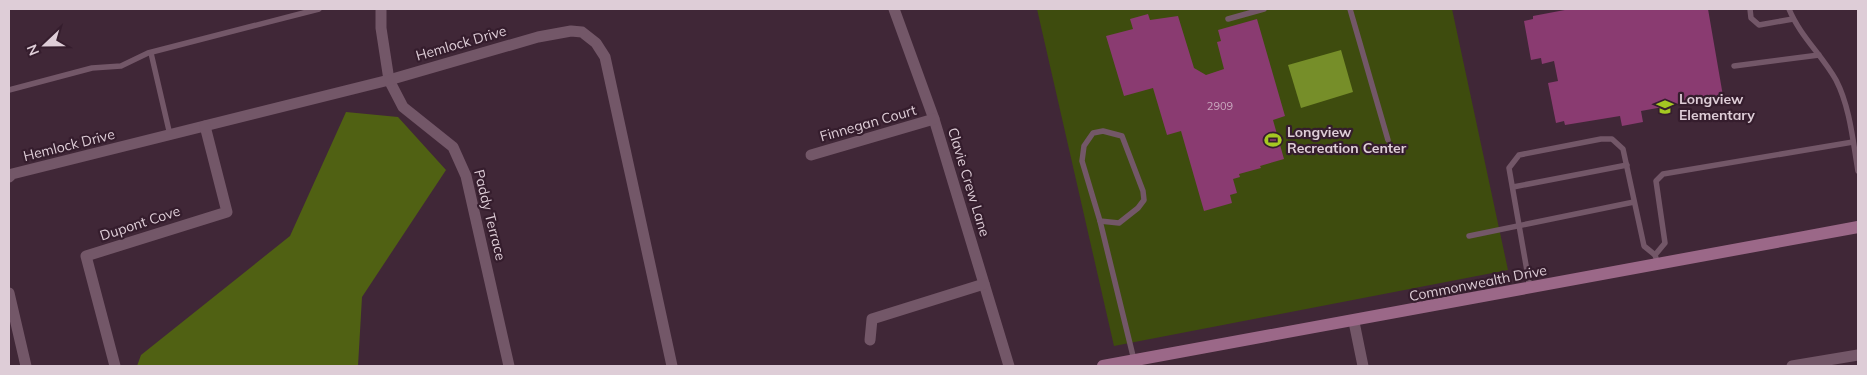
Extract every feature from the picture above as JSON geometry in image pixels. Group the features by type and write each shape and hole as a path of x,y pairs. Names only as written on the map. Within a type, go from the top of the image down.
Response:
{"street":[{"name":"Paddy Terrace","path":"381,9 381,28 389,80 403,107 454,147 466,176 509,366"},
{"name":"Clavie Crew Lane","path":"894,9 934,119 1009,366"},
{"name":"Hemlock Drive","path":"9,177 12,174 389,80 538,36 571,31 582,32 596,43 605,57 672,366"},
{"name":"Finnegan Court","path":"811,155 934,119"},
{"name":"Dupont Cove","path":"115,366 86,256 227,212 205,126"},
{"name":"Commonwealth Drive","path":"1104,366 1354,322 1530,288 1656,259 1858,226"},
{"path":"870,340 872,318 984,284"},
{"path":"9,293 12,319 26,366"},
{"path":"1354,322 1363,366"},
{"path":"1792,366 1858,355"}],"lane":[{"path":"9,90 92,68 121,66 151,53 319,9"},
{"path":"1228,19 1264,9"},
{"path":"1350,9 1388,140"},
{"path":"1750,9 1751,18 1759,25 1793,19"},
{"path":"1789,9 1793,19 1819,55 1840,91 1858,171"},
{"path":"151,53 170,135"},
{"path":"1734,66 1819,55"},
{"path":"1100,221 1119,223 1144,200 1126,142 1122,136 1103,131 1093,133 1084,146 1082,161 1100,221 1134,360"},
{"path":"1530,288 1509,168 1519,155 1602,139 1612,139 1623,149 1644,246 1656,259 1665,243 1656,181 1662,174 1853,142"},
{"path":"1513,187 1627,165"},
{"path":"1469,236 1519,224 1634,202"}],"shaded area":[{"name":"Longview Recreation Center","path":"1037,9 1452,9 1508,270 1114,346"},
{"path":"1341,50 1353,92 1301,108 1288,65"},
{"path":"346,112 398,117 446,170 362,297 358,366 137,366 141,355 290,236"}],"building":[{"path":"1570,9 1708,9 1723,96 1641,111 1643,122 1622,126 1620,116 1565,125 1564,121 1556,123 1548,83 1558,81 1554,61 1542,64 1541,58 1531,60 1524,21 1533,19 1533,16"},
{"name":"Longview Recreation Center","path":"1148,14 1150,20 1178,16 1194,68 1206,75 1224,69 1217,42 1221,41 1218,30 1257,19 1285,116 1273,120 1284,159 1239,174 1240,177 1233,179 1237,193 1230,195 1232,203 1204,211 1181,131 1167,135 1153,88 1124,96 1106,36 1133,29 1130,19"}],"place":[{"name":"Longview Elementary","path":"1665,107"},
{"name":"Longview Recreation Center","path":"1273,140"}]}
